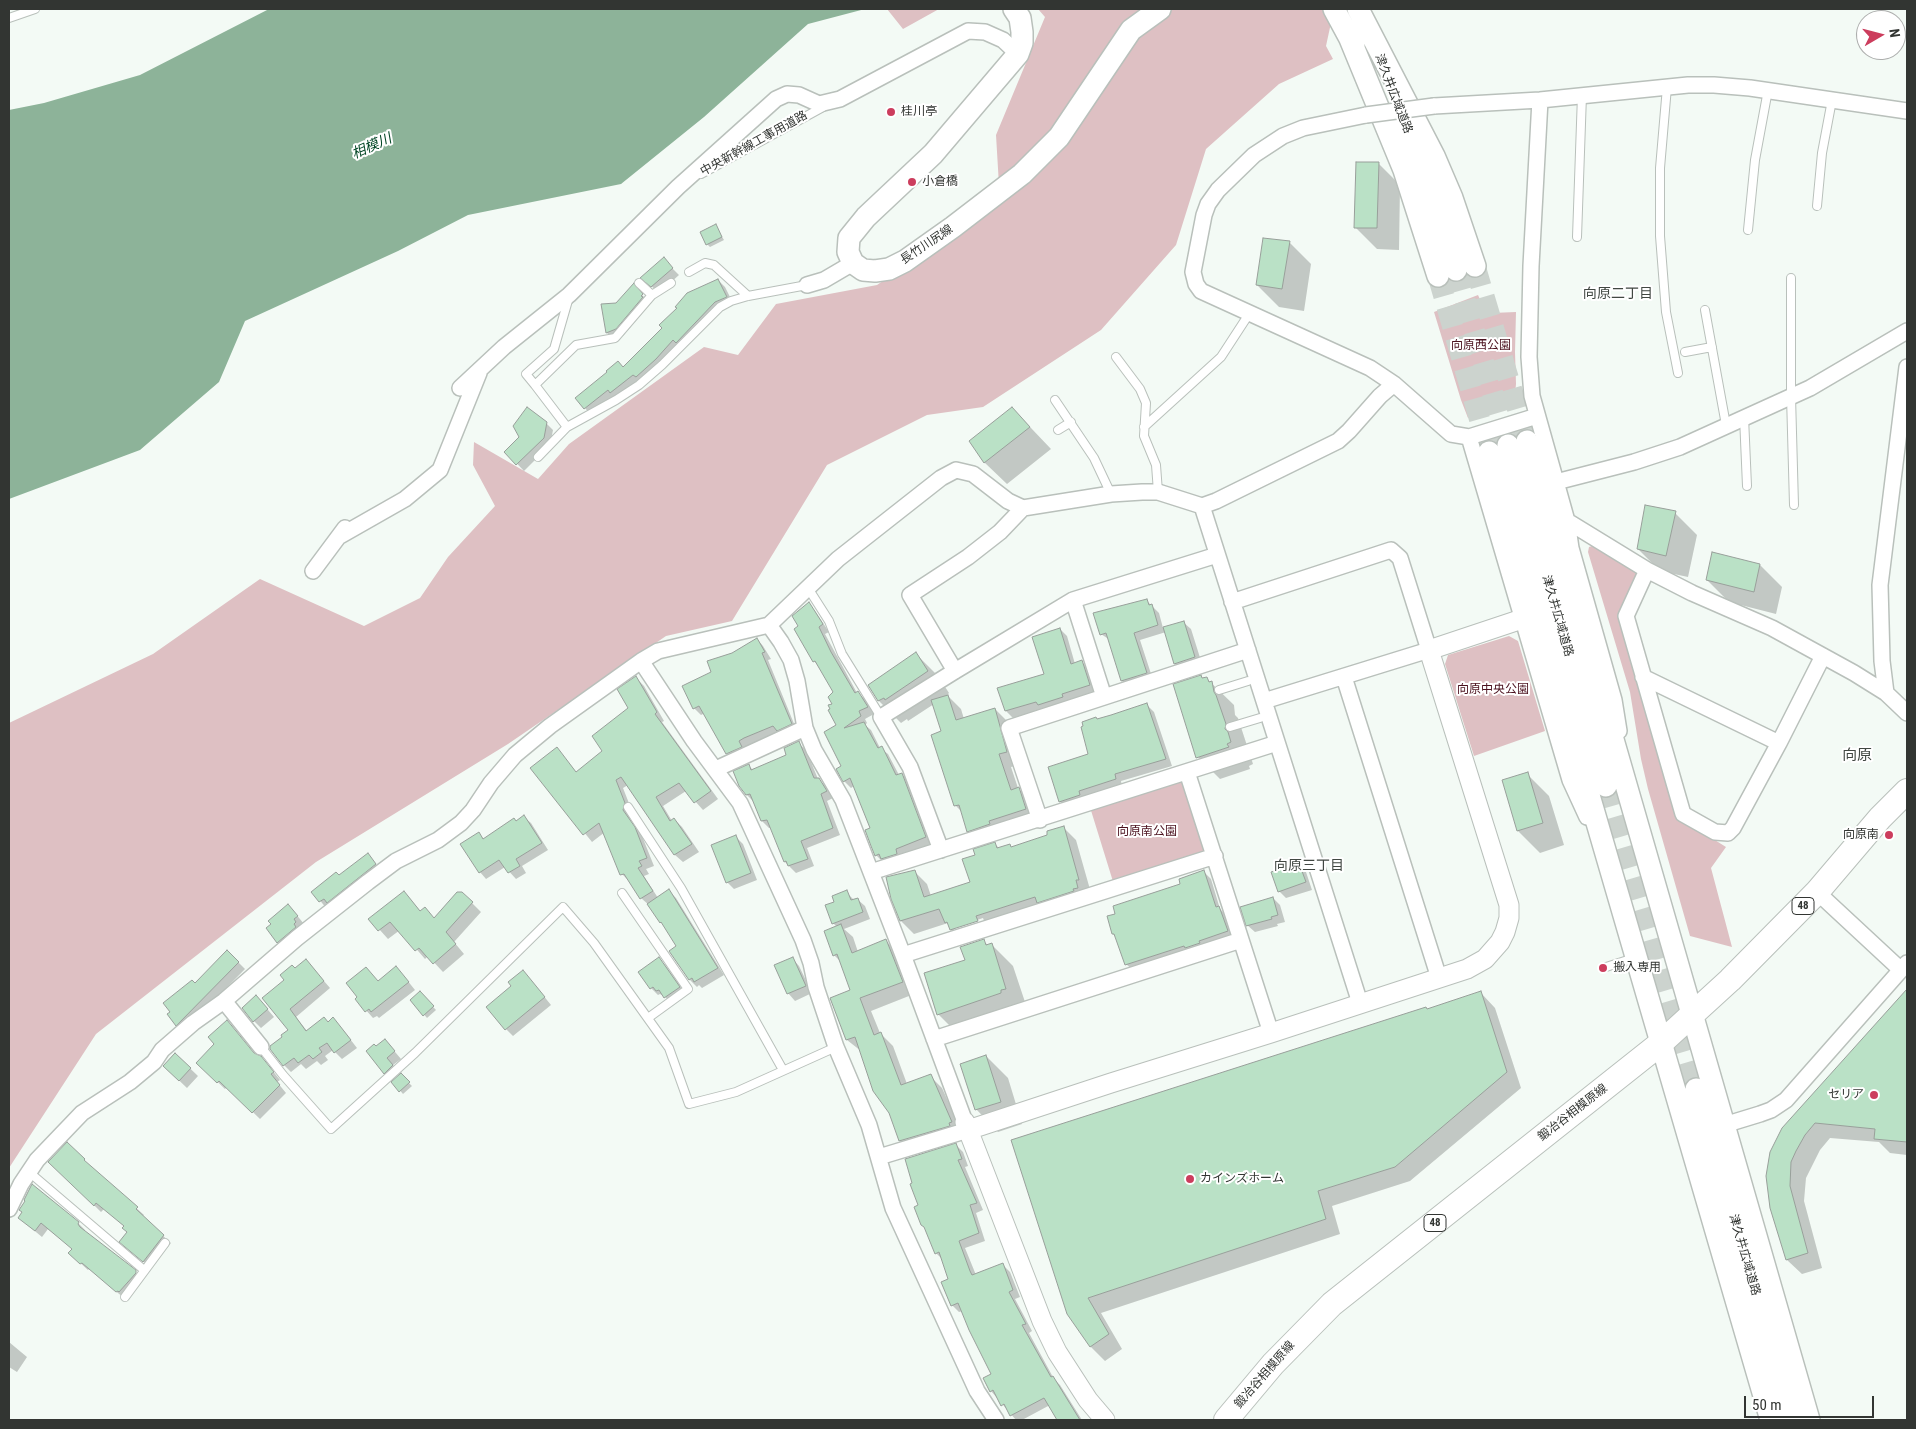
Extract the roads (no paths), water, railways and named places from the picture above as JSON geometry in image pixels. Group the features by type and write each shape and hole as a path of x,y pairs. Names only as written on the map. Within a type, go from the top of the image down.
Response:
{"main road":[{"name":"長竹川尻線","path":"853,262 863,270 875,271 889,269 897,265 953,227 1022,174 1058,137 1131,30 1160,9"},
{"path":"1334,9 1358,22 1434,156 1452,198 1456,271"},
{"path":"853,262 848,252 849,238 856,227 933,154 1018,54 1022,43 1017,13"},
{"path":"1358,22 1404,170 1456,271"},
{"name":"津久井広域道路","path":"1358,22 1420,164 1456,271"},
{"path":"1508,446 1628,792 1810,1420"},
{"path":"1508,446 1606,856 1771,1420"},
{"name":"津久井広域道路","path":"1508,446 1606,786"},
{"name":"鍛冶谷相模原線","path":"1226,1420 1279,1358 1332,1304 1661,1043 1693,1015 1818,892 1880,818 1907,791"},
{"name":"津久井広域道路","path":"1696,1089 1792,1420"}],"street":[{"path":"460,388 482,367 569,295 678,187 776,99 787,94 798,95 819,104 840,99 968,31 985,32 1003,40 1018,54"},
{"path":"1537,416 1468,437 1450,434 1394,384 1370,368 1201,291 1196,284 1193,272 1204,215 1208,204 1218,190 1254,155 1282,136 1303,128 1366,115 1434,106 1540,100 1667,87 1714,85 1768,90 1907,111"},
{"path":"1540,100 1531,266 1529,357 1532,396 1567,521 1571,548 1614,700 1628,792"},
{"path":"807,285 824,280 853,262"},
{"path":"1556,482 1634,462 1680,447 1840,372 1907,331"},
{"path":"340,536 405,499 440,470 482,367"},
{"path":"1886,693 1882,661 1880,585 1907,367"},
{"path":"9,1210 21,1184 37,1160 82,1113 130,1082 154,1062 162,1050 193,1023 224,1001 368,882 396,861 438,840 461,822 473,810 491,783 515,755 550,726 658,651 769,625 838,559 941,478 956,470 973,474 1008,501 1023,508 1111,494 1158,492 1202,506 1242,489 1338,441 1380,396 1394,384"},
{"path":"1468,437 1570,780 1606,856"},
{"path":"1202,506 1360,1003"},
{"path":"955,671 910,595 988,542 1023,508"},
{"path":"314,571 353,516"},
{"path":"1567,521 1647,570 1692,593 1772,628 1823,656 1886,693 1907,713"},
{"path":"879,1157 966,1126 1271,1033 1467,969 1493,952 1505,932 1509,918 1509,905 1400,558 1391,550 1232,602"},
{"path":"941,850 910,767 881,717 1073,600 1217,555"},
{"path":"1647,570 1626,616 1683,814 1715,832 1728,833 1733,828 1779,744 1823,656"},
{"path":"1073,600 1104,697"},
{"path":"1264,701 1522,619"},
{"path":"769,625 791,660 797,681 805,728 814,750 843,800 1045,1329 1056,1352 1088,1400 1105,1420"},
{"path":"1040,820 1009,728 1248,650"},
{"path":"641,661 694,741 740,803 804,940 816,987 836,1047 869,1125 893,1208 977,1391 996,1420"},
{"path":"1643,676 1779,744"},
{"path":"1344,677 1439,978"},
{"path":"716,770 805,728"},
{"path":"871,872 1040,820 1277,743"},
{"path":"1187,772 1271,1033"},
{"path":"903,954 1215,856"},
{"path":"1724,1125 1771,1110 1786,1100 1904,967 1818,892"},
{"path":"934,1039 1241,940"},
{"path":"224,1001 261,1047"}],"lane":[{"path":"9,18 35,9"},
{"path":"1667,87 1660,168 1660,236 1666,312 1678,373"},
{"path":"1748,230 1755,160 1768,90"},
{"path":"1577,237 1582,95"},
{"path":"1817,206 1822,153 1832,100"},
{"name":"中央新幹線工事用道路","path":"678,187 831,102"},
{"path":"689,272 705,264 714,265 744,290 748,296"},
{"path":"1791,278 1794,505"},
{"path":"639,282 652,294"},
{"path":"535,385 576,345 615,338 652,294 671,283"},
{"path":"538,457 567,426 616,400 639,385 662,366 720,307 731,301 748,296 807,285"},
{"path":"567,426 526,374 554,349 569,295"},
{"path":"1705,310 1726,424"},
{"path":"1144,427 1221,357 1249,314"},
{"path":"1686,352 1712,347"},
{"path":"1116,358 1140,389 1146,403 1144,436 1156,465 1158,492"},
{"path":"1055,400 1094,458 1111,494"},
{"path":"1744,417 1747,486"},
{"path":"1058,430 1071,422"},
{"path":"808,588 829,621 842,654 881,717"},
{"path":"1219,690 1248,681"},
{"path":"1230,727 1260,718"},
{"path":"628,807 681,888 783,1070"},
{"path":"622,893 688,989 648,1018"},
{"path":"261,1047 331,1129 414,1053 563,907 594,944 668,1048 689,1104 736,1092 836,1047"},
{"path":"1603,968 1636,957"},
{"path":"30,1172 144,1270"},
{"path":"125,1297 165,1243"}],"water":[{"name":"相模川","path":"269,9 865,9 808,24 704,117 621,184 468,215 398,251 245,321 219,382 140,450 9,499 9,110 44,103 140,75"}],"tunnel":[{"path":"1475,266 1527,441"},
{"path":"1456,270 1508,445"},
{"path":"1438,276 1489,452"},
{"path":"1606,786 1696,1089"}],"place":[{"name":"桂川亭","path":"891,112"},
{"name":"小倉橋","path":"912,182"},
{"name":"向原南","path":"1889,835"},
{"name":"搬入専用","path":"1603,968"},
{"name":"セリア","path":"1874,1095"},
{"name":"カインズホーム","path":"1190,1179"}],"district":[{"name":"向原二丁目","path":"1618,294"},
{"name":"向原","path":"1857,756"},
{"name":"向原三丁目","path":"1309,866"}],"park label":[{"name":"向原西公園","path":"1481,346"},
{"name":"向原中央公園","path":"1493,690"},
{"name":"向原南公園","path":"1147,832"}]}
